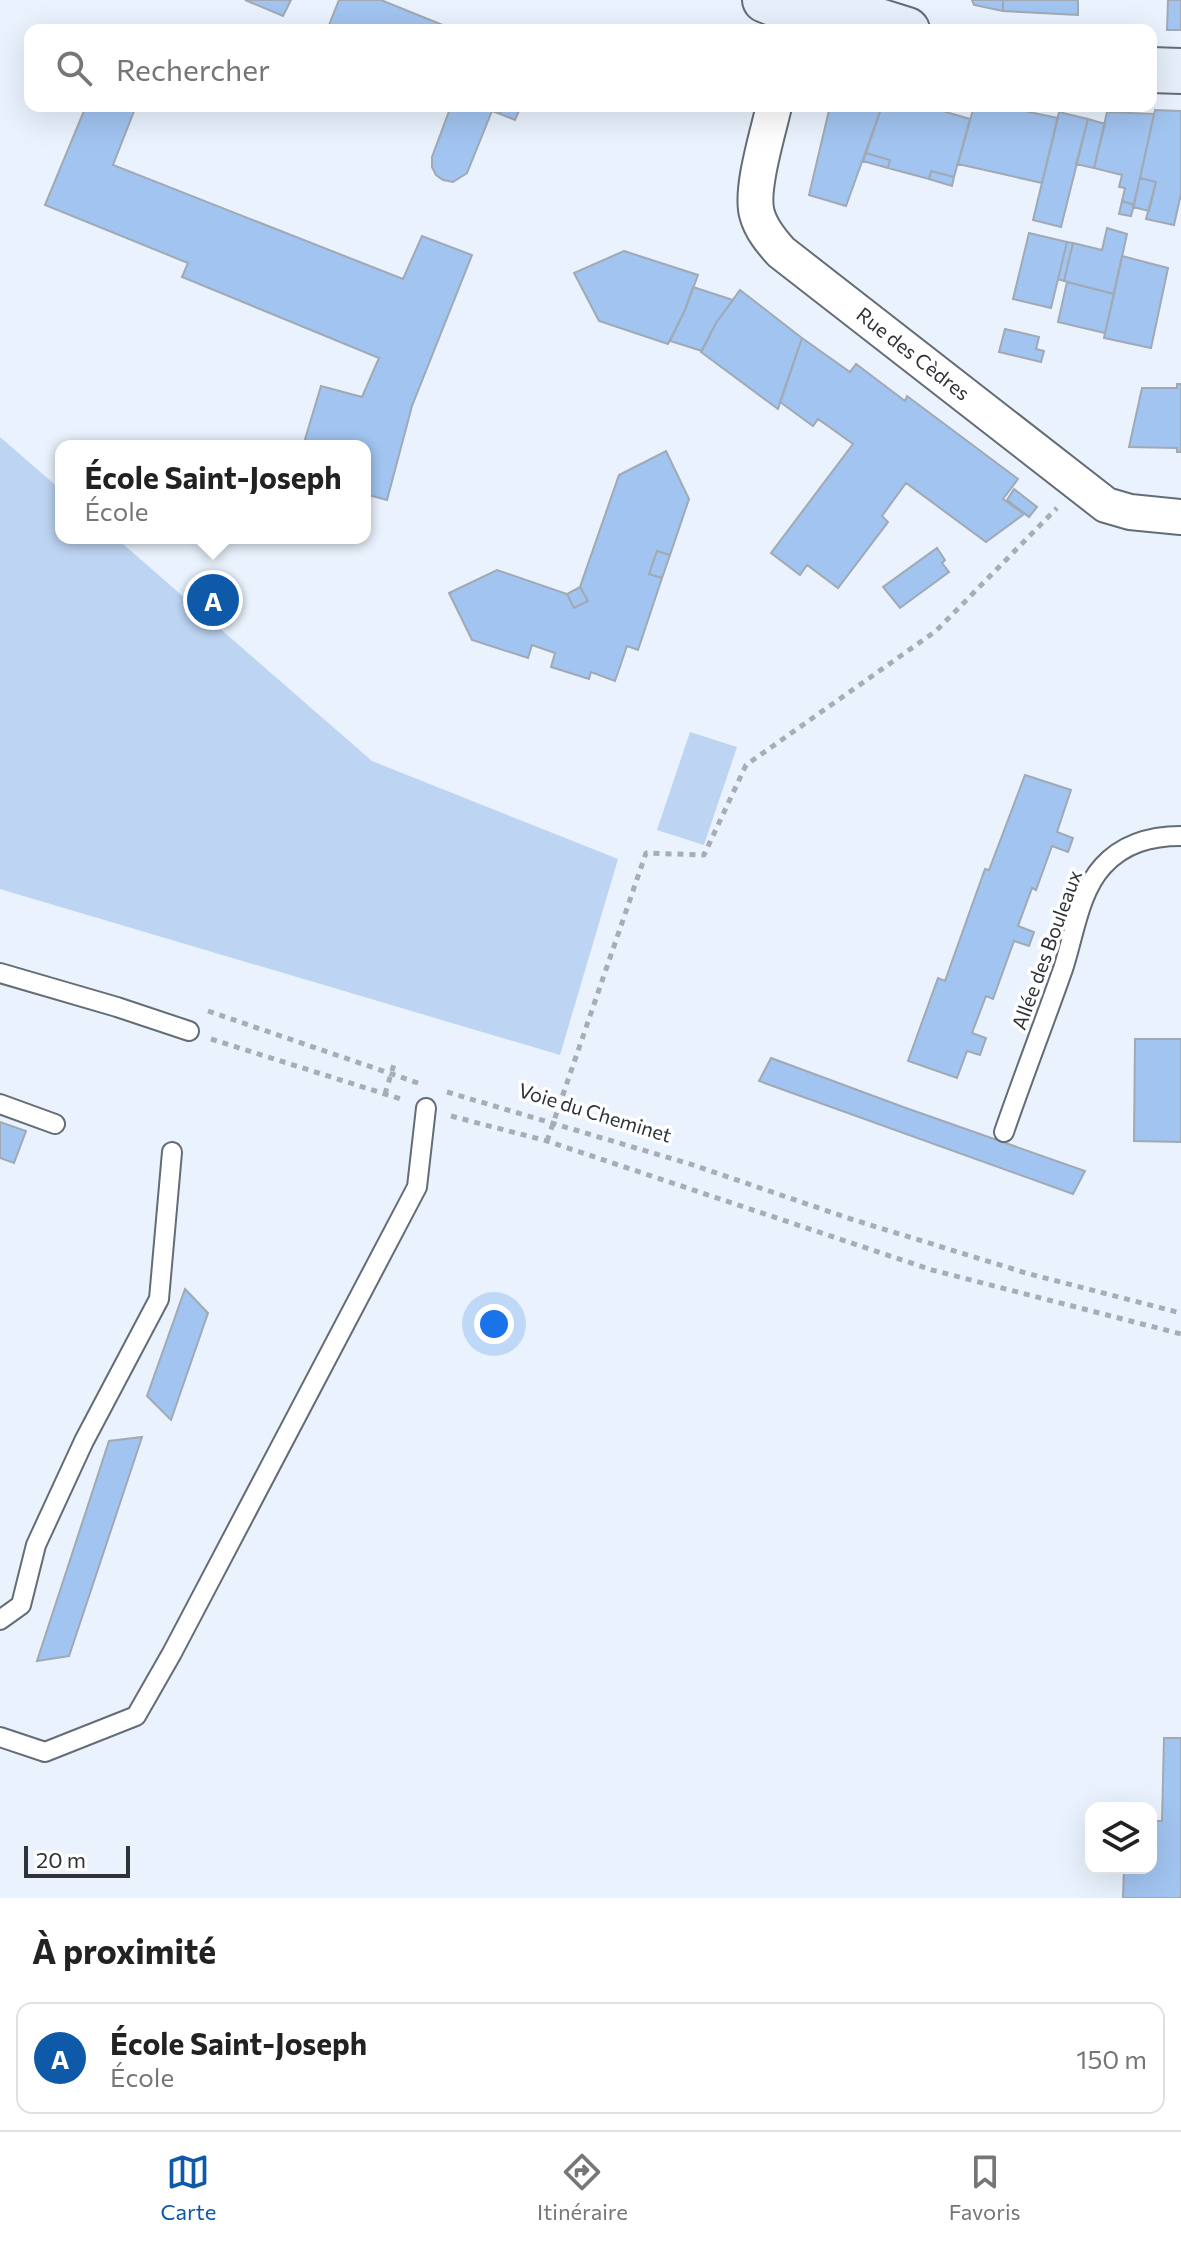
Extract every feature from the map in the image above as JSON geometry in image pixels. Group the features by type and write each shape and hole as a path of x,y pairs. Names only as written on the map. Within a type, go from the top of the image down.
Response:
{"main road":[{"path":"791,9 828,24"},
{"path":"791,9 874,24"},
{"path":"1157,70 1181,71"}],"street":[{"name":"Rue des Cèdres","path":"773,112 754,204 768,237 781,252 1106,505 1130,512 1181,517"}],"lane":[{"name":"Allée des Bouleaux","path":"1004,1132 1091,884 1101,868 1129,845 1163,836 1181,836"},
{"path":"0,973 189,1031"},
{"path":"0,1104 55,1124"},
{"path":"0,1737 45,1752 136,1716 417,1187 426,1108"},
{"path":"0,1620 21,1605 36,1545 84,1441 159,1299 172,1152"}],"path":[{"path":"547,1141 646,853 704,855 746,765 936,631 1079,486"},
{"path":"200,1008 429,1087"},
{"name":"Voie du Cheminet","path":"189,1031 426,1108 547,1141 932,1270 1181,1334"},
{"path":"385,1094 395,1061"},
{"name":"Voie du Cheminet","path":"444,1091 690,1164 851,1219 1026,1273 1181,1313"}],"shaded area":[{"path":"0,437 55,485 55,544 123,544 372,761 618,859 560,1055 0,889"},
{"path":"690,732 737,747 704,845 657,830"}],"building":[{"path":"245,0 291,0 283,16"},
{"path":"339,0 381,0 440,24 329,24"},
{"path":"972,0 1003,0 1003,11 974,5"},
{"path":"1003,0 1078,0 1078,15 1003,11"},
{"path":"1168,0 1181,0 1181,30 1167,30"},
{"path":"1181,111 1181,194 1174,225 1146,219 1156,182 1140,178 1155,112"},
{"path":"84,112 134,112 113,165 403,279 422,236 472,255 412,406 387,500 371,496 371,440 305,440 321,386 362,397 379,358 182,277 188,263 45,205"},
{"path":"449,112 492,112 467,173 453,182 443,180 432,167 432,157"},
{"path":"501,112 518,112 515,120"},
{"path":"829,112 880,112 846,206 809,195"},
{"path":"880,112 946,112 970,119 954,177 931,171 929,179 888,168 890,160 866,153"},
{"path":"972,112 1029,112 1058,118 1042,183 958,164"},
{"path":"1059,112 1088,119 1061,227 1033,220"},
{"path":"1107,112 1154,114 1134,205 1122,201 1125,188 1119,187 1122,175 1094,168"},
{"path":"1088,119 1105,124 1094,168 1076,164"},
{"path":"866,153 890,160 888,168 863,161"},
{"path":"931,171 954,177 952,186 929,179"},
{"path":"1140,178 1156,182 1149,211 1133,207"},
{"path":"1122,201 1134,205 1131,216 1119,214"},
{"path":"1107,228 1127,234 1114,294 1064,281 1073,243 1102,250"},
{"path":"1029,233 1067,242 1051,308 1013,299"},
{"path":"1067,242 1073,243 1064,281 1058,279"},
{"path":"624,251 698,275 668,344 599,321 574,273"},
{"path":"1122,256 1168,268 1151,348 1104,338"},
{"path":"1067,282 1114,294 1105,333 1058,322"},
{"path":"693,287 733,300 716,323 702,351 670,341"},
{"path":"740,290 802,338 778,409 701,352 716,323"},
{"path":"1005,329 1039,337 1036,349 1044,351 1041,362 999,352"},
{"path":"802,338 850,372 856,364 905,401 907,396 1018,479 1003,499 1024,514 986,542 906,483 882,516 888,522 838,588 807,565 800,575 771,553 853,444 818,419 813,426 780,402"},
{"path":"1177,384 1181,384 1181,452 1177,452 1177,448 1129,447 1142,388 1177,388"},
{"path":"666,451 689,499 670,555 657,551 649,574 662,578 638,650 627,646 615,681 591,672 589,679 551,667 555,653 532,645 528,658 472,640 449,593 497,570 567,594 574,608 588,601 580,587 619,475"},
{"path":"1014,489 1037,507 1029,517 1007,500"},
{"path":"937,548 949,572 900,608 883,587"},
{"path":"657,551 670,555 662,578 649,574"},
{"path":"580,587 588,601 574,608 567,594"},
{"path":"1025,775 1071,790 1057,832 1073,838 1068,852 1052,846 1036,890 1032,888 1018,926 1034,932 1029,946 1014,941 993,999 986,996 972,1033 986,1038 980,1055 967,1051 957,1078 908,1061 938,978 945,981 985,869 989,870"},
{"path":"1135,1039 1181,1039 1181,1142 1134,1141"},
{"path":"771,1058 1085,1171 1073,1194 759,1081"},
{"path":"0,1122 26,1131 14,1163 0,1158"},
{"path":"185,1289 208,1313 171,1420 147,1396"},
{"path":"142,1437 69,1656 37,1661 109,1441"},
{"path":"1164,1738 1181,1738 1181,1898 1123,1898 1124,1874 1157,1874 1157,1821 1162,1821"}],"place":[{"name":"École Saint-Joseph","path":"213,600"}]}
